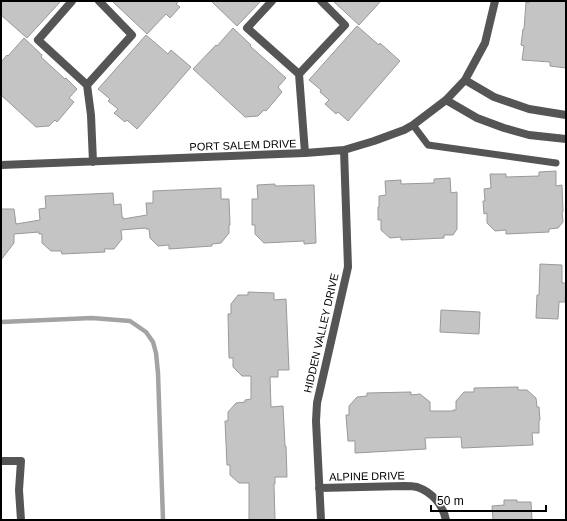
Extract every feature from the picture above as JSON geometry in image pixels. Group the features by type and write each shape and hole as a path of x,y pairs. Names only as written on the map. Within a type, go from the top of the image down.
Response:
{"street":[{"path":"72,1 38,40 87,85 91,115 93,162"},
{"path":"87,85 132,35 99,1"},
{"path":"272,1 247,28 299,74 305,153"},
{"path":"299,74 345,25 321,1"},
{"name":"PORT SALEM DRIVE","path":"1,165 305,153 344,150 374,141 404,130 413,125 446,100 466,80 485,43 495,1"},
{"path":"466,80 494,97 528,110 566,115"},
{"path":"446,100 477,118 504,128 529,135 566,139"},
{"name":"HIDDEN VALLEY DRIVE","path":"321,520 316,421 317,403 348,267 344,150"},
{"path":"1,461 20,461 19,490 21,520"},
{"name":"ALPINE DRIVE","path":"319,488 416,487 431,494 438,502 446,520"}],"lane":[{"path":"413,125 428,145 556,163"}],"building":[{"path":"1,1 61,1 27,38 1,15"},
{"path":"112,1 179,1 176,4 180,7 170,18 166,14 147,34"},
{"path":"211,1 261,1 237,26"},
{"path":"333,1 381,1 359,25"},
{"path":"529,1 566,1 566,68 550,66 550,62 522,60 524,46 521,45 526,2 529,3"},
{"path":"357,26 379,45 380,43 400,61 348,121 338,112 336,114 325,104 329,100 320,92 321,90 309,80"},
{"path":"233,28 251,45 250,46 286,78 278,87 282,92 266,111 264,110 258,116 245,117 193,69"},
{"path":"146,35 168,54 171,50 191,67 137,129 127,120 125,122 114,113 118,109 108,101 110,99 98,89"},
{"path":"24,38 42,55 41,57 77,89 69,98 74,102 57,122 55,120 49,126 36,127 1,95 1,62"},
{"path":"556,171 556,186 562,185 563,212 563,222 558,228 549,229 549,232 506,234 506,230 495,231 487,223 487,213 484,214 483,201 485,201 484,189 491,188 490,174 506,174 506,177 539,176 539,172"},
{"path":"450,178 451,193 457,192 457,229 453,235 444,235 444,238 401,240 401,237 390,238 381,230 381,220 378,220 378,207 379,196 386,195 385,181 401,180 401,184 434,183 434,179"},
{"path":"275,184 275,186 314,185 316,243 304,244 304,241 264,243 255,234 255,225 252,225 252,199 258,199 257,185"},
{"path":"221,188 221,199 229,199 229,233 221,243 212,244 212,246 169,249 169,245 158,246 150,238 149,229 146,228 121,230 122,239 114,249 104,249 105,252 62,254 61,251 51,251 42,243 42,234 39,234 39,232 14,234 14,243 1,260 1,209 14,209 16,224 40,220 39,209 46,208 45,196 113,193 114,205 121,204 123,219 147,215 146,203 153,203 153,191"},
{"path":"540,264 562,265 562,283 566,283 565,302 559,302 558,319 536,318 537,295 539,295"},
{"path":"248,292 274,293 274,300 286,299 289,370 278,370 278,377 270,377 271,407 283,406 286,446 287,477 275,477 275,520 249,520 249,483 239,483 230,475 230,465 227,465 225,421 228,421 228,412 236,403 245,402 245,400 251,399 251,376 242,376 233,367 233,358 229,358 228,314 231,314 231,304 238,295 248,295"},
{"path":"441,310 480,312 479,334 440,332"},
{"path":"518,387 518,390 527,390 536,398 537,407 539,407 539,433 532,433 533,445 462,448 461,437 425,438 426,449 355,453 355,441 348,441 346,415 349,415 349,406 357,397 367,396 367,393 411,392 411,395 420,394 430,402 430,411 453,411 456,410 456,401 464,392 474,392 474,388"},
{"path":"504,500 531,502 532,520 493,520 492,506 504,505"}],"waterway":[{"path":"1,322 92,318 130,321 146,332 153,342 156,353 158,373 163,520"}]}
